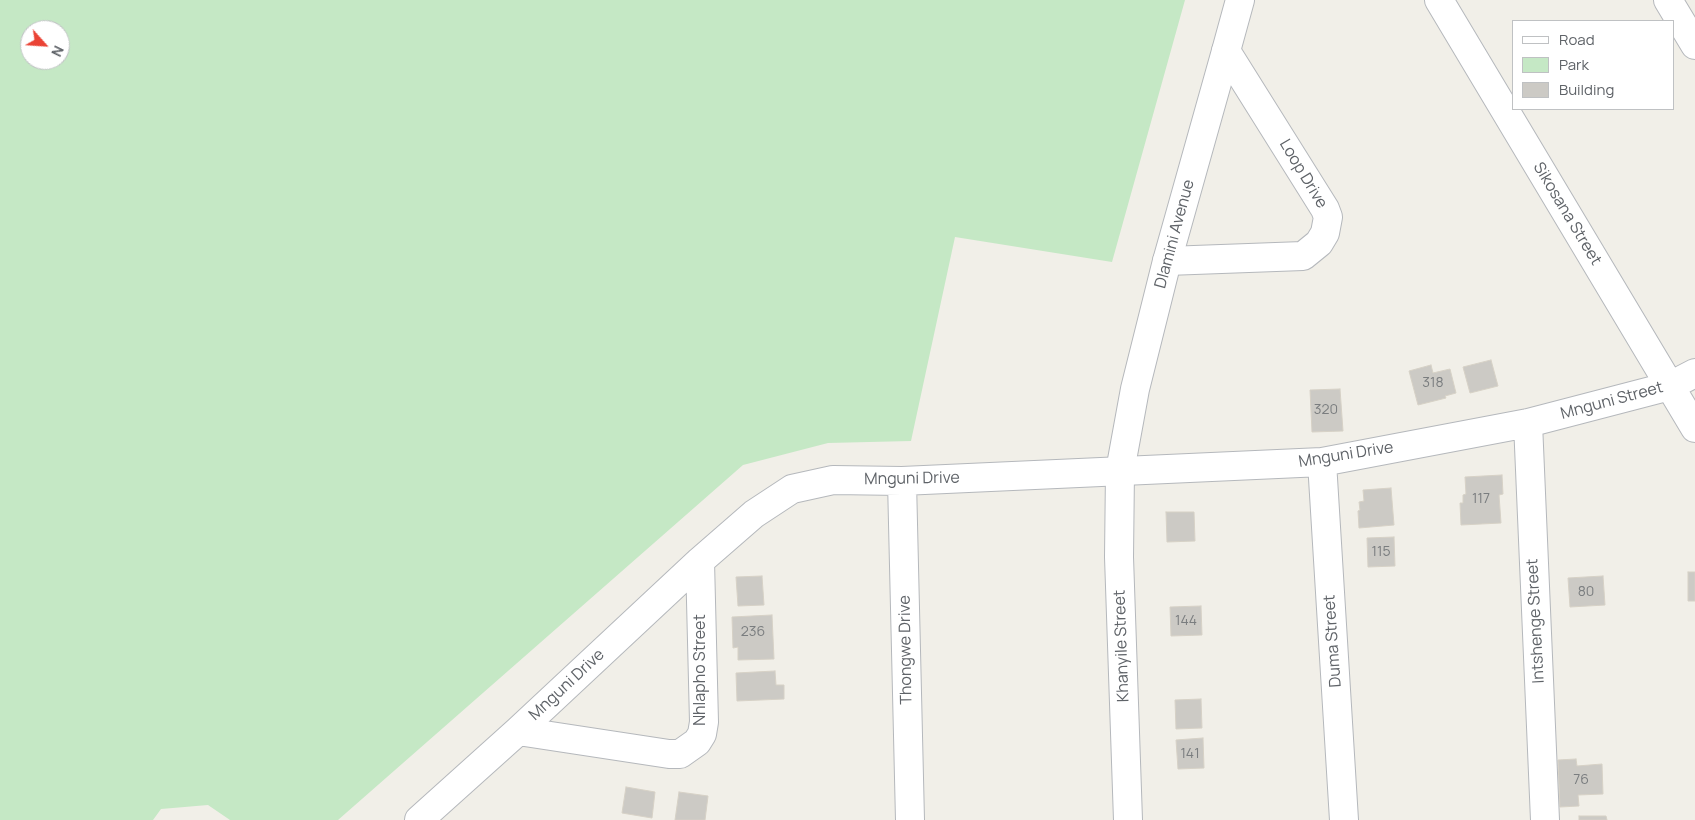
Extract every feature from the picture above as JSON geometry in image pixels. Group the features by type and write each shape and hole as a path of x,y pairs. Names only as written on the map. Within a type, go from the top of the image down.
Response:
{"street":[{"name":"Dlamini Avenue","path":"1120,471 1136,389 1166,260 1240,0"},
{"name":"Sikosana Street","path":"1439,0 1695,428"},
{"path":"1668,0 1695,45"},
{"name":"Loop Drive","path":"1166,260 1303,256 1320,243 1325,233 1328,217 1326,209 1226,51"},
{"name":"Mnguni Street","path":"1528,422 1670,386 1695,373"},
{"name":"Mnguni Drive","path":"419,820 518,731 700,561 754,514 792,489 833,480 902,480 1322,462 1528,422"},
{"name":"Intshenge Street","path":"1528,422 1545,820"},
{"name":"Duma Street","path":"1322,462 1344,820"},
{"name":"Khanyile Street","path":"1120,471 1119,558 1128,820"},
{"name":"Thongwe Drive","path":"902,480 910,820"},
{"name":"Nhlapho Street","path":"518,731 669,754 680,754 697,742 702,734 704,722 700,561"}],"green space":[{"path":"0,0 1185,0 1112,262 955,237 911,441 828,443 743,465 338,820 230,820 208,805 161,809 153,820 0,820"}],"building":[{"path":"1491,360 1498,386 1470,393 1463,367"},
{"path":"1431,365 1433,373 1450,369 1456,393 1445,396 1446,398 1418,405 1409,371"},
{"path":"1340,389 1343,431 1312,432 1310,390"},
{"path":"1502,475 1503,494 1499,495 1501,523 1461,525 1460,503 1463,503 1463,495 1466,494 1465,477"},
{"path":"1391,488 1394,525 1359,528 1358,511 1360,510 1359,502 1364,501 1363,490"},
{"path":"1166,512 1194,512 1195,541 1167,542"},
{"path":"1394,537 1395,566 1368,567 1367,538"},
{"path":"1688,572 1695,572 1695,601 1688,601"},
{"path":"762,576 764,605 738,606 736,577"},
{"path":"1603,576 1605,605 1570,607 1568,578"},
{"path":"1201,606 1202,635 1171,636 1170,607"},
{"path":"772,615 774,659 738,660 738,647 733,648 732,617"},
{"path":"775,671 776,685 784,685 784,699 737,701 736,673"},
{"path":"1201,699 1202,728 1176,729 1175,700"},
{"path":"1203,738 1204,768 1178,769 1176,740"},
{"path":"1576,759 1577,766 1602,764 1603,794 1578,795 1579,806 1560,807 1558,760"},
{"path":"626,787 655,792 652,818 622,813"},
{"path":"679,792 708,796 705,820 675,820"},
{"path":"1579,816 1606,816 1607,820 1579,820"}]}
